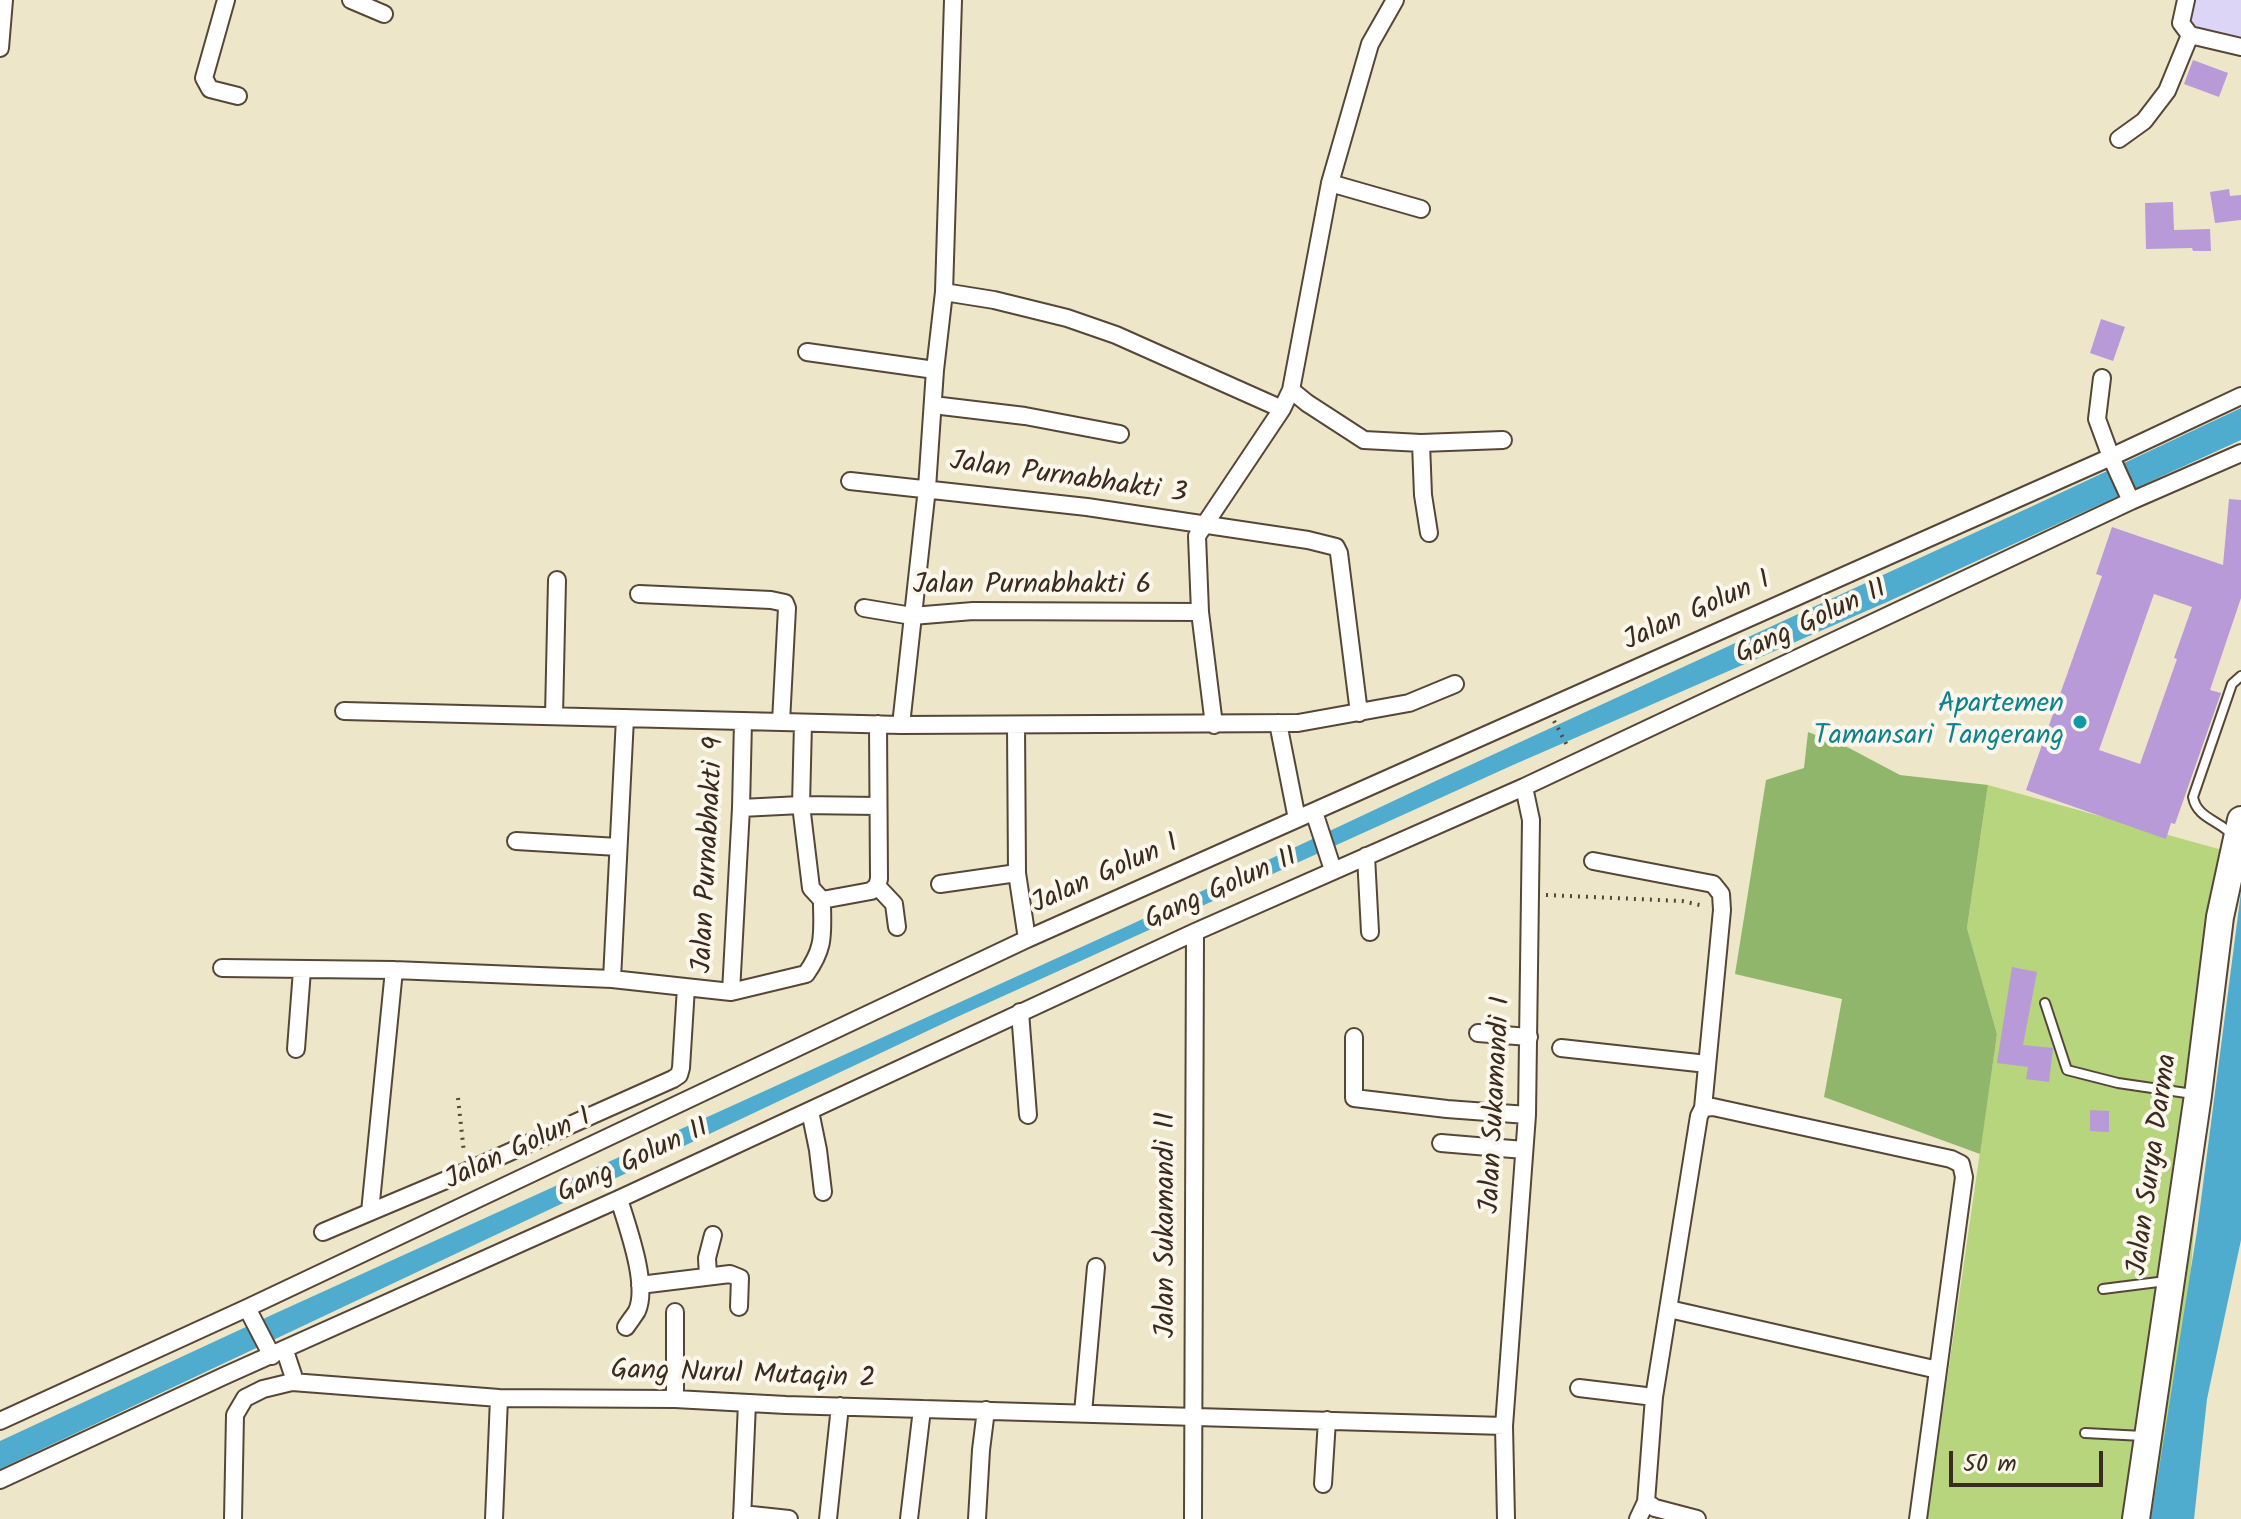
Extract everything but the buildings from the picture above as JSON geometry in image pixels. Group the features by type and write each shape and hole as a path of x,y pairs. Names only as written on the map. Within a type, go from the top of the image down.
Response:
{"main road":[{"name":"Jalan Surya Darma","path":"2136,1519 2198,1095 2231,918 2238,830"}],"street":[{"path":"0,48 4,0"},
{"path":"226,0 204,78 210,89 238,96"},
{"path":"351,0 384,14"},
{"path":"901,725 927,488 944,292 953,0"},
{"path":"1214,725 1200,612 1197,536 1282,409 1291,390 1330,183 1370,44 1395,0"},
{"path":"2186,0 2181,23 2190,35 2241,47"},
{"path":"2119,139 2144,121 2167,91 2190,35"},
{"path":"1330,183 1421,209"},
{"path":"944,292 1034,310 1116,335 1282,409"},
{"path":"807,352 935,370"},
{"path":"2102,378 2097,419 2130,499"},
{"path":"1291,390 1364,440 1421,443 1503,440"},
{"name":"Jalan Golun I","path":"0,1421 248,1311 1027,939 2112,460 2241,396"},
{"path":"933,405 1025,416 1120,434"},
{"path":"1421,443 1423,495 1429,533"},
{"name":"Gang Golun II","path":"0,1480 274,1350 619,1199 810,1111 1331,866 1366,856 1524,787 2130,499 2241,453"},
{"name":"Jalan Purnabhakti 3","path":"850,481 1087,507 1308,540 1336,547 1359,713"},
{"path":"554,716 557,580"},
{"path":"639,594 785,603 781,722"},
{"name":"Jalan Purnabhakti 6","path":"864,608 912,616 973,611 1200,612"},
{"path":"344,711 901,725 1298,723 1409,703 1455,684"},
{"path":"612,979 625,718"},
{"name":"Jalan Purnabhakti 9","path":"731,992 743,721"},
{"path":"222,968 394,970 612,979 731,992 806,974 817,958 822,942 822,900 811,888 801,805 803,723"},
{"path":"1278,723 1297,819"},
{"path":"822,900 871,891 877,886 878,724"},
{"path":"1016,725 1017,873 1027,939"},
{"name":"Jalan Sukamandi I","path":"1506,1519 1504,1426 1527,1115 1529,1037 1531,820 1524,787"},
{"path":"741,808 878,806"},
{"path":"1314,812 1331,866"},
{"path":"516,841 618,847"},
{"path":"1366,856 1370,932"},
{"path":"1593,861 1713,884 1721,894 1703,1108 1699,1116 1654,1397 1646,1502 1638,1519"},
{"path":"940,884 1017,873"},
{"path":"877,886 894,904 897,927"},
{"name":"Jalan Sukamandi II","path":"1193,1519 1195,932"},
{"path":"296,1049 302,970"},
{"path":"370,1212 394,970"},
{"path":"323,1232 465,1172 679,1075 686,987"},
{"path":"1020,1012 1028,1115"},
{"path":"1478,1033 1529,1037"},
{"path":"1354,1037 1354,1098 1527,1115"},
{"path":"1561,1048 1707,1064"},
{"path":"1703,1108 1713,1107 1951,1159 1961,1164 1964,1177 1918,1519"},
{"path":"810,1111 823,1192"},
{"path":"1441,1143 1524,1150"},
{"path":"619,1199 636,1254 640,1285 638,1309 626,1327"},
{"path":"708,1276 707,1258 713,1235"},
{"path":"1083,1413 1096,1267"},
{"path":"640,1285 730,1274 740,1278 739,1307"},
{"path":"1669,1309 1938,1370"},
{"path":"233,1519 235,1415 245,1398 263,1389 292,1382 293,1375 248,1311"},
{"path":"675,1312 675,1399"},
{"path":"224,1376 239,1385 245,1398"},
{"name":"Gang Nurul Mutaqin 2","path":"292,1382 499,1398 675,1399 1504,1426"},
{"path":"1579,1388 1654,1397"},
{"path":"494,1519 499,1398"},
{"path":"747,1403 742,1517 789,1519"},
{"path":"828,1519 840,1406"},
{"path":"909,1519 922,1409"},
{"path":"977,1519 986,1410"},
{"path":"1323,1484 1327,1420"},
{"path":"1646,1502 1655,1508 1697,1519"}],"lane":[{"path":"2238,830 2225,827 2201,814 2195,807 2193,797 2232,684 2241,676"},
{"path":"2045,1003 2067,1070 2118,1083 2198,1095"},
{"path":"2103,1289 2171,1281"},
{"path":"2085,1433 2148,1436"}],"path":[{"path":"1553,719 1572,753"},
{"path":"1530,894 1682,901 1722,910"},
{"path":"458,1098 465,1172"}],"shaded area":[{"path":"2183,0 2241,0 2241,43 2177,30"}],"green space":[{"path":"1808,732 1849,748 1900,775 1988,785 1967,928 1997,1034 1980,1154 1824,1097 1842,999 1735,974 1766,780 1804,768"},
{"path":"1988,785 2233,853 2204,1096 2190,1281 2155,1519 1927,1519 1997,1034 1967,928"}],"water":[{"path":"2241,408 2241,440 1887,602 1513,765 957,1017 0,1469 0,1441 1132,924"},
{"path":"2241,892 2241,1240 2207,1399 2194,1519 2151,1519 2197,1231"}],"place":[{"name":"Apartemen Tamansari Tangerang","path":"2080,722"}]}
